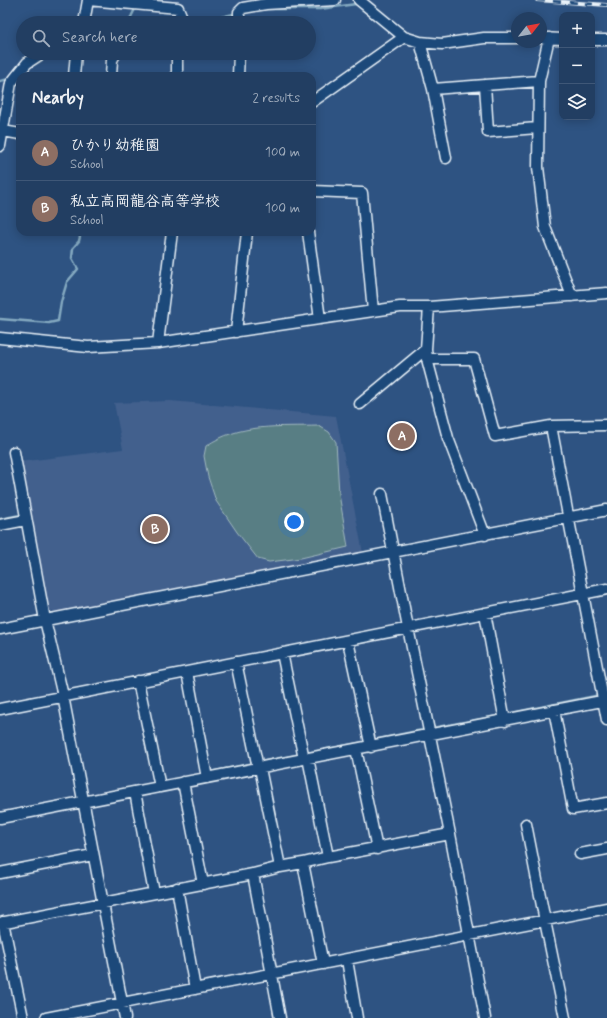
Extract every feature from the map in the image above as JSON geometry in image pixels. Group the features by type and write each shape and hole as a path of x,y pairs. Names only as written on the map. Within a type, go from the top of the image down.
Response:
{"street":[{"path":"85,16 88,0 178,8 180,16"},
{"path":"239,16 239,12 243,8 266,4 335,0"},
{"path":"359,0 404,37 420,42 442,44 484,38 511,38"},
{"path":"316,99 404,37"},
{"path":"547,38 559,39"},
{"path":"595,40 607,40"},
{"path":"420,42 433,89 446,158"},
{"path":"544,48 539,81 538,167 545,227 572,296"},
{"path":"20,72 32,60"},
{"path":"74,72 75,60"},
{"path":"111,72 112,60"},
{"path":"177,60 177,72"},
{"path":"238,60 238,72"},
{"path":"0,146 11,83 16,77"},
{"path":"433,89 539,81"},
{"path":"485,85 488,132 538,128"},
{"path":"2,131 16,133"},
{"path":"316,191 362,193 373,311"},
{"path":"158,343 171,236"},
{"path":"236,332 247,236"},
{"path":"309,236 320,319"},
{"path":"0,338 88,347 158,343 400,307 429,307 607,293 607,298"},
{"path":"429,307 426,349 427,359 448,438 485,535"},
{"path":"360,404 426,349"},
{"path":"427,359 474,359 494,436 551,426 607,425"},
{"path":"551,426 607,720"},
{"path":"14,452 45,620 63,696 125,1018"},
{"path":"382,494 485,1018"},
{"path":"0,629 607,510"},
{"path":"0,524 26,520"},
{"path":"0,709 607,589"},
{"path":"485,613 504,717"},
{"path":"348,641 370,742"},
{"path":"282,653 328,857"},
{"path":"236,662 280,867"},
{"path":"187,672 206,774"},
{"path":"138,681 160,787"},
{"path":"0,818 160,787 183,782 206,774 258,766 304,756 356,749 370,742 504,717 554,710 604,698"},
{"path":"554,710 573,809 607,803"},
{"path":"356,749 376,849"},
{"path":"183,782 203,884"},
{"path":"135,792 154,893"},
{"path":"526,824 565,1018"},
{"path":"23,1018 2,923 103,902 253,874 280,867 304,864 328,857 450,834"},
{"path":"580,854 607,849"},
{"path":"0,873 93,855"},
{"path":"304,864 323,964"},
{"path":"253,874 280,1018"},
{"path":"177,888 195,988"},
{"path":"46,1018 607,908"},
{"path":"347,960 357,1018"}],"shaded area":[{"path":"170,401 336,416 363,553 61,612 47,610 19,462 123,449 114,403"}],"green space":[{"path":"319,426 329,432 336,442 339,494 348,547 301,558 269,562 258,559 216,501 208,477 204,456 206,446 232,433 246,430 275,427"}],"waterway":[{"path":"266,9 320,9 358,3"},
{"path":"132,16 136,7"},
{"path":"225,16 237,13"},
{"path":"27,69 42,60"},
{"path":"0,81 9,79"},
{"path":"0,319 49,323 58,321 61,302 67,282 78,269 72,258 73,248 79,241 80,236"},
{"path":"0,519 20,515"},
{"path":"506,714 600,695"},
{"path":"432,728 502,715"},
{"path":"373,740 427,729"},
{"path":"306,753 368,741"},
{"path":"259,762 301,754"},
{"path":"210,772 254,763"}],"railway":[{"path":"537,0 607,5"}],"place":[{"name":"ひかり幼稚園","path":"402,436"},
{"name":"私立高岡龍谷高等学校","path":"155,529"}]}
